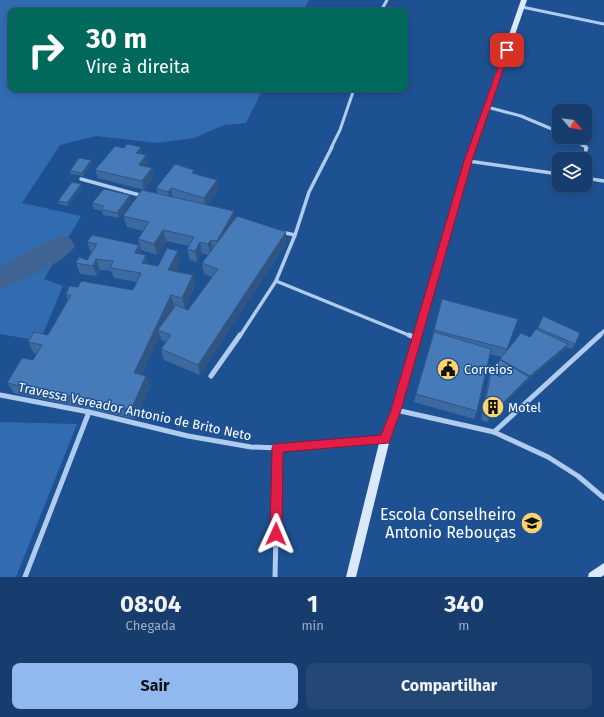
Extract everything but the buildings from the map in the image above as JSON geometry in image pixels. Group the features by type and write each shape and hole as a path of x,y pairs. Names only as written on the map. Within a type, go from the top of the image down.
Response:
{"street":[{"path":"351,577 385,439 396,410 468,161 523,4 604,24"},
{"path":"211,376 257,312 276,282 295,235 309,192 340,130 353,92"},
{"path":"487,107 521,116 552,129"},
{"path":"582,144 588,147 587,152"},
{"path":"468,161 552,173"},
{"path":"592,179 604,181"},
{"path":"81,180 147,197"},
{"path":"280,232 295,235"},
{"path":"276,282 416,338"},
{"path":"494,432 604,331"},
{"name":"Travessa Vereador Antonio de Brito Neto","path":"0,395 89,412 188,436 251,447 278,448 385,439"},
{"path":"396,410 494,432 548,457 578,476 604,498"},
{"path":"25,577 89,412"},
{"path":"275,577 278,448"},
{"path":"593,577 604,568"}],"shaded area":[{"path":"0,0 309,0 305,8 8,8 8,92 262,92 246,123 224,125 194,138 156,143 96,136 60,145 22,203 81,216 44,279 63,286 40,341 0,334"},
{"path":"0,422 77,424 16,577 0,577"}],"waterway":[{"path":"0,278 30,264 62,246"}],"place":[{"name":"Correios","path":"448,369"},
{"name":"Motel","path":"493,407"},
{"name":"Escola Conselheiro Antonio Rebouças","path":"532,523"}],"route":[{"path":"276,534 278,448 385,439 396,410 468,161 507,50"}]}
